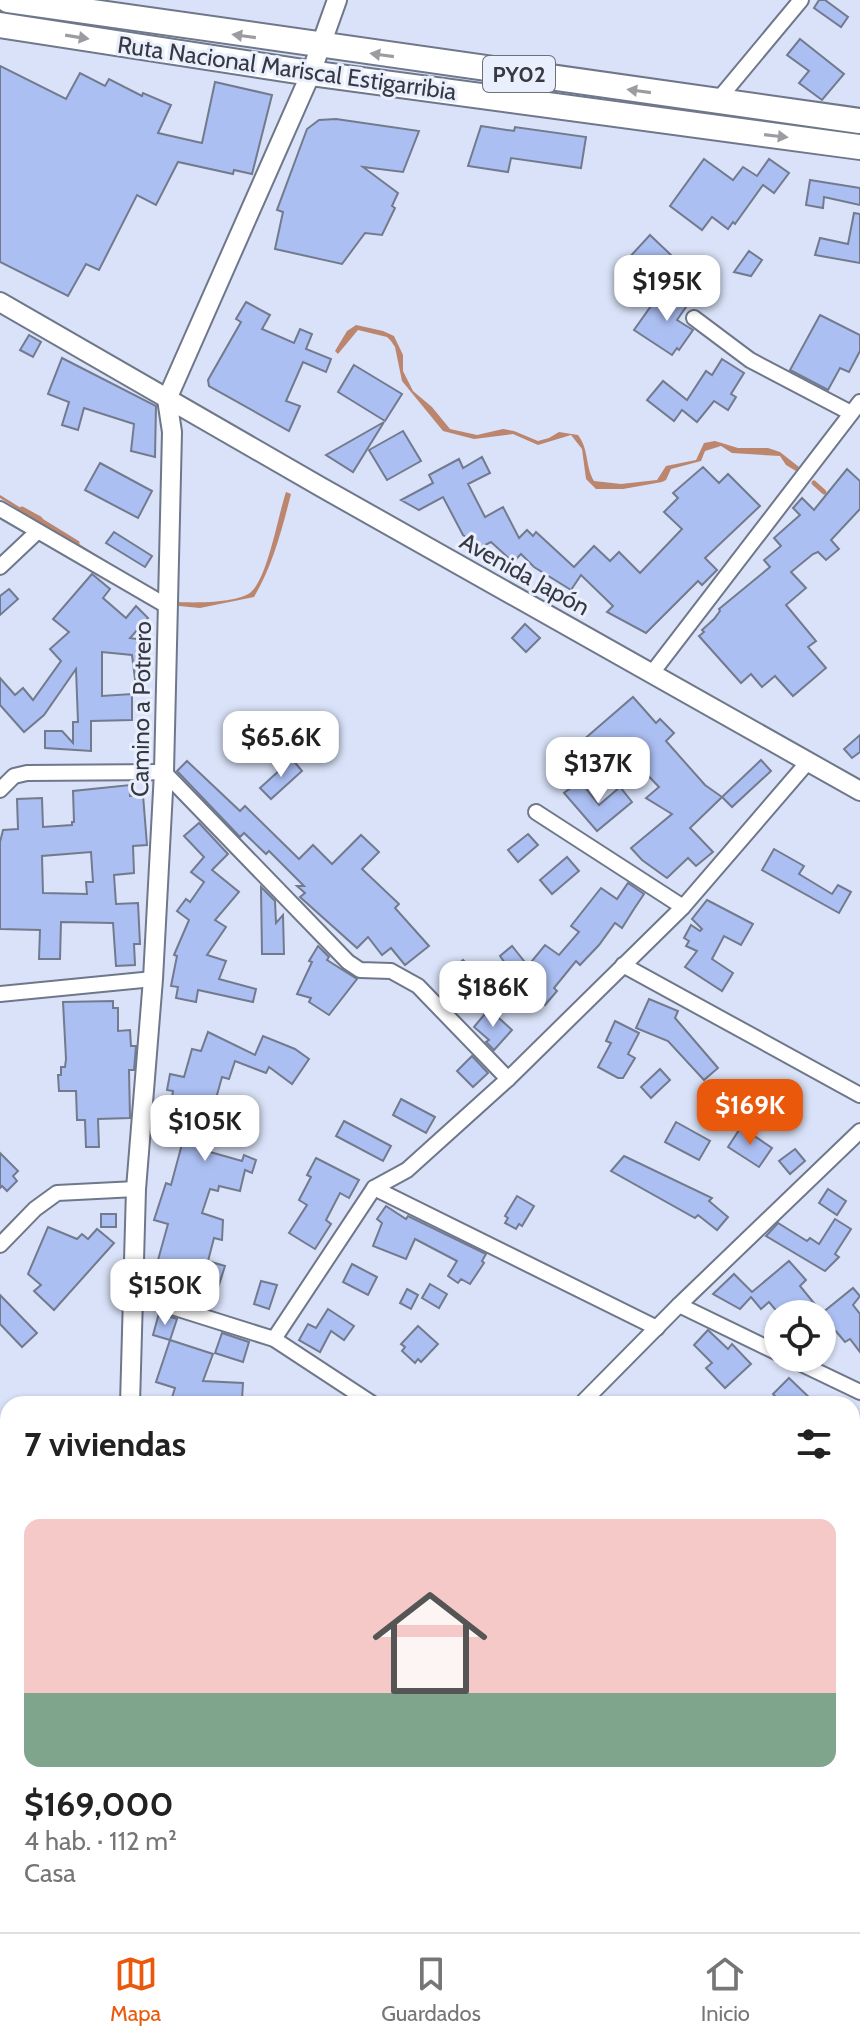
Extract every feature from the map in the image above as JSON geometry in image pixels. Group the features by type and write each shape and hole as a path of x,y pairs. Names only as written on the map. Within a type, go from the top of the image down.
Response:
{"highway":[{"name":"Ruta Nacional Mariscal Estigarribia","path":"8,0 860,121"},
{"name":"Ruta Nacional Mariscal Estigarribia","path":"0,25 311,73 860,147"}],"street":[{"path":"167,399 311,73 337,0"},
{"path":"717,101 801,0"},
{"name":"Avenida Japón","path":"0,302 860,791"},
{"path":"652,673 856,408 750,360 694,318"},
{"name":"Camino a Potrero","path":"130,1396 136,1189 153,979 164,772 172,432 167,399"},
{"path":"0,509 167,606"},
{"path":"0,567 37,532"},
{"path":"274,1339 374,1188 407,1170 508,1079 683,907 807,763"},
{"path":"0,790 14,776 27,773 164,772 348,962 360,970 391,971 418,986 508,1079"},
{"path":"536,812 683,907"},
{"path":"623,965 860,1095"},
{"path":"0,994 153,979"},
{"path":"589,1396 860,1131"},
{"path":"374,1188 657,1328"},
{"path":"0,1245 35,1209 57,1193 136,1189"},
{"path":"134,1295 274,1339 361,1396"},
{"path":"679,1305 764,1346"},
{"path":"818,1372 860,1392"}],"shaded area":[{"path":"356,325 394,336 403,355 403,371 413,391 432,407 450,429 477,435 503,429 538,441 559,432 578,435 594,481 621,484 657,480 666,466 696,460 704,443 715,441 738,448 768,448 780,452 799,467 796,471 786,465 780,456 732,453 721,446 705,451 701,461 671,469 662,482 623,489 596,489 586,479 582,449 571,435 538,445 513,434 474,439 443,431 402,381 395,347 387,337 358,330 338,354 335,351 347,331"},
{"path":"286,492 291,494 280,534 267,572 254,597 200,608 179,606 179,602 238,598 252,591 268,559"},
{"path":"0,495 134,578 132,581 0,498"}],"building":[{"path":"819,0 825,0 848,17 841,27 814,8"},
{"path":"800,39 844,74 822,100 799,83 809,71 787,55"},
{"path":"0,66 66,99 80,73 105,86 109,79 142,96 143,93 171,105 158,133 202,143 215,82 272,95 252,174 234,170 233,174 178,162 156,205 137,195 99,270 86,264 68,296 0,262"},
{"path":"336,119 419,131 403,172 363,167 398,193 392,206 395,208 382,235 365,233 342,264 275,249 283,212 277,210 307,129 319,120"},
{"path":"481,126 514,131 515,127 586,137 581,168 511,158 508,172 468,166"},
{"path":"704,159 733,180 743,167 757,176 769,159 789,173 774,193 763,185 728,229 712,217 702,230 670,206"},
{"path":"810,180 860,188 860,205 824,197 823,208 806,205"},
{"path":"854,213 860,214 860,263 815,255 820,238 848,244"},
{"path":"650,235 671,255 648,280 626,261"},
{"path":"749,251 762,260 751,276 734,272"},
{"path":"685,287 695,294 677,320 693,330 672,355 634,330 656,299 669,308"},
{"path":"246,302 270,315 262,329 294,343 300,329 312,334 306,349 331,359 326,372 303,362 286,401 300,406 289,431 209,386 208,380 241,322 236,319"},
{"path":"820,315 860,335 860,351 849,372 840,368 828,390 790,370"},
{"path":"29,335 41,342 33,357 20,350"},
{"path":"62,358 156,406 155,457 131,451 134,424 84,408 78,430 62,425 69,402 48,394"},
{"path":"722,359 744,373 731,394 736,397 728,410 714,401 697,422 682,410 674,421 647,400 663,381 687,400 706,371 712,375"},
{"path":"354,365 402,394 385,421 338,392"},
{"path":"384,422 353,472 326,455"},
{"path":"403,431 421,461 387,480 369,450"},
{"path":"482,457 490,473 468,484 485,517 503,507 519,538 527,530 533,536 536,532 574,567 594,546 610,561 619,552 640,573 682,529 664,512 678,498 673,493 703,467 719,483 728,474 760,506 705,558 717,570 702,585 698,581 646,633 607,612 613,606 581,575 571,590 534,567 521,554 513,562 491,542 481,547 463,535 443,497 419,510 401,500 433,483 429,475 459,459 463,468"},
{"path":"100,463 152,491 138,518 85,490"},
{"path":"847,469 860,481 860,509 831,540 839,549 826,560 818,552 813,554 791,572 806,588 786,605 816,641 808,647 826,668 793,696 775,676 762,687 751,674 741,683 699,636 719,609 770,567 764,560 781,546 774,538 800,515 793,508 802,498 814,510"},
{"path":"114,532 152,556 145,567 106,543"},
{"path":"92,574 110,589 103,598 126,618 136,606 148,618 130,638 150,641 149,679 135,679 132,655 102,652 102,696 132,694 132,720 91,721 91,751 45,748 45,731 62,731 73,743 73,722 78,722 76,669 44,715 24,732 0,705 0,678 15,695 23,688 33,700 61,661 50,649 69,632 53,619"},
{"path":"9,589 18,599 0,615 0,596"},
{"path":"525,624 540,638 526,652 512,638"},
{"path":"633,697 656,723 660,719 674,733 666,741 705,785 722,797 690,828 713,852 696,866 688,858 667,878 631,848 672,814 646,798 659,787 637,764 630,776 601,761 582,741"},
{"path":"860,735 860,752 852,758 844,749"},
{"path":"292,759 302,771 271,799 260,788"},
{"path":"761,760 771,771 732,807 722,797"},
{"path":"187,761 240,811 245,806 299,859 313,845 332,864 361,835 379,852 362,869 399,904 395,908 429,946 405,965 391,948 382,955 368,937 357,948 300,897 305,893 297,886 304,886 269,851 266,854 244,833 240,837 177,771"},
{"path":"580,781 599,805 620,787 632,802 597,831 564,793"},
{"path":"130,785 130,796 143,795 147,845 133,846 134,873 114,875 116,904 138,903 140,944 134,944 135,965 116,966 113,923 61,922 60,959 39,959 40,930 0,929 0,842 3,830 18,829 17,799 42,798 43,827 72,825 73,791","holes":["91,852 93,882 86,882 87,894 43,893 42,856"]},
{"path":"199,823 228,854 212,870 239,892 215,920 226,927 207,955 226,961 219,979 256,989 253,1002 198,990 196,1002 176,998 178,987 171,986 177,956 174,955 189,920 177,911 186,899 190,902 204,882 191,872 204,857 184,836"},
{"path":"528,834 538,845 518,862 508,850"},
{"path":"774,849 804,866 799,874 832,894 838,885 851,892 839,913 762,870"},
{"path":"567,857 579,871 552,894 540,880"},
{"path":"628,883 644,894 622,928 615,923 580,965 576,961 554,988 557,991 545,1005 520,984 500,956 512,946 528,966 545,945 559,955 579,932 571,926 601,888 617,899"},
{"path":"261,887 275,901 276,923 283,915 284,954 262,954"},
{"path":"707,900 753,924 741,945 724,936 712,959 733,973 722,991 685,967 697,951 686,946 689,941 684,938 691,925 700,931 702,929 692,919"},
{"path":"318,946 329,957 327,960 357,979 329,1015 309,1002 311,998 297,994"},
{"path":"463,960 480,977 458,998 442,981"},
{"path":"649,999 678,1011 675,1018 718,1068 704,1080 668,1041 636,1028"},
{"path":"113,1001 113,1008 118,1008 118,1031 130,1030 131,1046 136,1046 134,1070 129,1070 130,1118 98,1119 99,1147 86,1147 85,1120 77,1120 76,1091 59,1091 58,1075 61,1075 61,1067 65,1067 66,1059 63,1002"},
{"path":"489,1009 512,1030 494,1050 486,1042 489,1040 474,1027"},
{"path":"615,1021 639,1033 628,1054 635,1058 623,1078 598,1067 611,1043 606,1041"},
{"path":"208,1032 255,1055 263,1036 295,1049 309,1059 292,1084 269,1067 266,1073 235,1061 229,1079 222,1077 215,1102 200,1098 193,1133 206,1136 203,1150 242,1161 244,1155 256,1160 252,1173 245,1170 240,1191 219,1186 218,1191 210,1189 202,1213 223,1220 222,1240 214,1238 208,1261 225,1266 217,1291 204,1286 198,1305 158,1292 168,1263 158,1260 168,1224 154,1220 166,1183 171,1185 182,1144 166,1138 173,1091 167,1090 170,1074 184,1077 192,1049 201,1051"},
{"path":"472,1056 488,1073 473,1087 457,1071"},
{"path":"660,1069 670,1080 651,1098 641,1087"},
{"path":"749,1097 761,1109 746,1125 733,1113"},
{"path":"401,1099 435,1117 426,1133 393,1115"},
{"path":"344,1121 391,1146 383,1161 336,1136"},
{"path":"676,1122 710,1141 699,1160 665,1142"},
{"path":"741,1127 772,1148 759,1167 728,1147"},
{"path":"795,1149 805,1161 790,1174 779,1161"},
{"path":"0,1153 18,1171 13,1176 17,1181 7,1191 2,1186 0,1188"},
{"path":"624,1156 712,1198 709,1201 728,1217 717,1230 698,1215 695,1218 611,1171"},
{"path":"316,1158 359,1180 349,1198 340,1193 326,1220 331,1224 315,1249 289,1233 307,1205 299,1200 311,1177 307,1175"},
{"path":"828,1189 846,1201 837,1215 819,1203"},
{"path":"517,1196 534,1206 522,1226 519,1224 516,1229 505,1223 508,1218 505,1216"},
{"path":"386,1206 406,1219 408,1216 486,1254 484,1263 470,1284 461,1279 458,1283 448,1276 457,1261 415,1239 406,1259 373,1246 382,1223 377,1219"},
{"path":"101,1214 116,1214 116,1227 101,1227"},
{"path":"835,1219 851,1229 835,1254 839,1257 825,1271 766,1236 778,1223 807,1241 810,1238 819,1244"},
{"path":"48,1227 77,1239 82,1234 88,1239 97,1229 114,1243 54,1310 34,1291 41,1285 28,1274"},
{"path":"789,1261 806,1280 800,1286 811,1300 764,1300 761,1309 751,1297 740,1309 713,1294 734,1274 752,1292"},
{"path":"352,1264 377,1277 368,1295 343,1282"},
{"path":"261,1281 277,1285 269,1309 254,1304"},
{"path":"430,1284 447,1294 439,1308 422,1298"},
{"path":"853,1288 860,1296 853,1305 860,1314 860,1352 850,1339 845,1342 836,1331 836,1302"},
{"path":"407,1289 418,1295 411,1309 400,1303"},
{"path":"0,1295 37,1333 22,1347 0,1324"},
{"path":"328,1309 354,1326 344,1340 331,1331 320,1352 299,1340 308,1324 316,1328"},
{"path":"159,1313 177,1319 170,1340 153,1335"},
{"path":"418,1326 438,1344 421,1362 418,1359 415,1363 402,1351 405,1347 401,1344"},
{"path":"708,1330 728,1349 732,1344 751,1364 725,1388 706,1368 712,1363 694,1345"},
{"path":"222,1333 249,1342 243,1362 215,1353"},
{"path":"170,1340 213,1354 203,1381 243,1383 242,1396 172,1396 175,1388 156,1382"},
{"path":"789,1378 808,1396 775,1396 773,1394"}],"waterway":[{"path":"814,483 824,492"},
{"path":"22,509 40,519"},
{"path":"38,519 77,543"}]}
